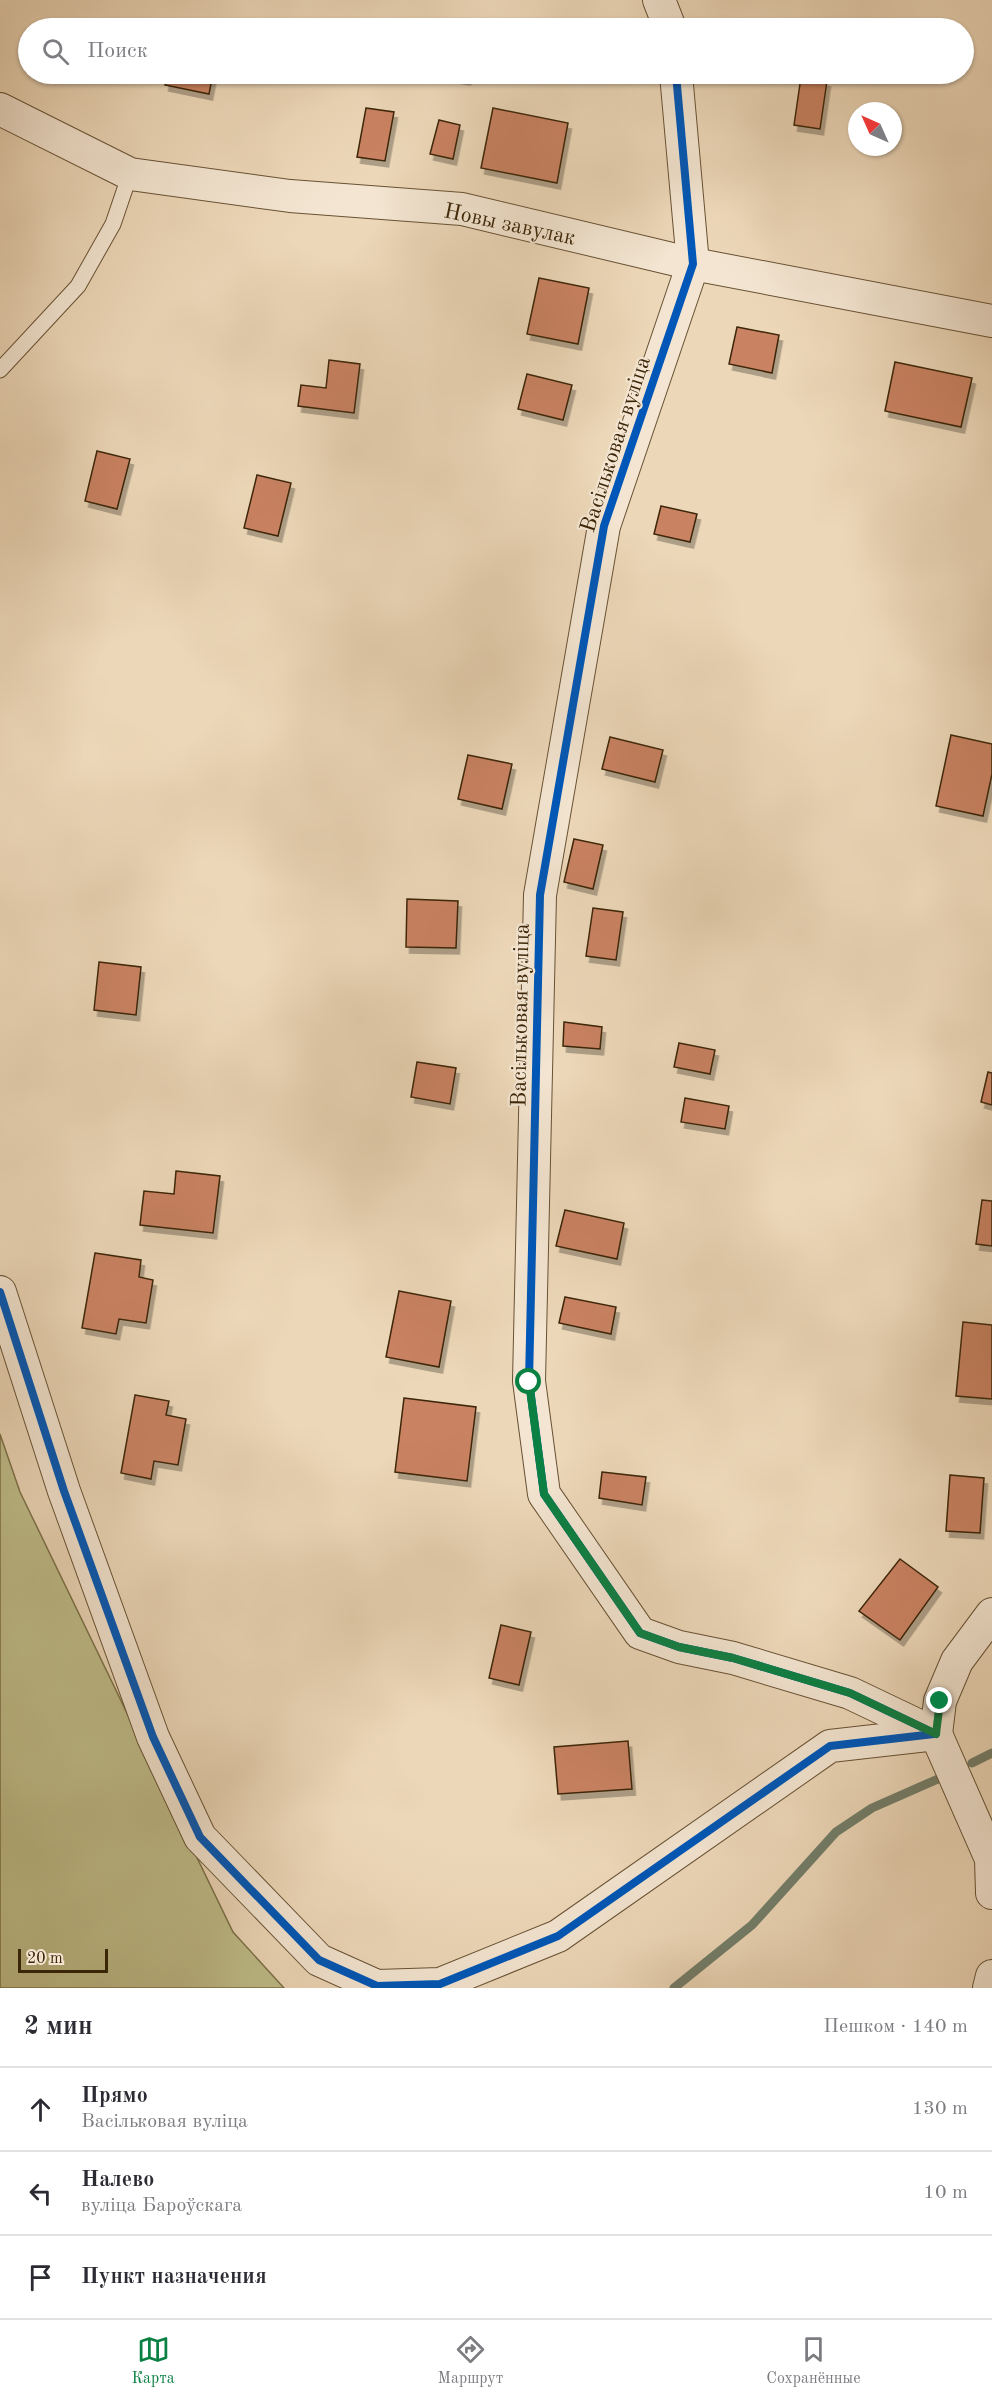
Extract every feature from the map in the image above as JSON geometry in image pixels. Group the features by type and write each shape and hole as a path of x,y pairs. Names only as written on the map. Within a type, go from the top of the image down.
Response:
{"street":[{"path":"659,0 666,18"},
{"name":"Васільковая вуліца","path":"677,84 693,264 604,526 540,895 529,1382 544,1494 640,1633 679,1647 733,1658 850,1693 936,1734"},
{"name":"Новы завулак","path":"0,109 130,174 290,196 462,209 693,264 992,321"},
{"path":"0,1292 64,1491 153,1737 200,1837 319,1959 377,1986 440,1984 558,1936 830,1746 936,1734"},
{"path":"992,1614 957,1661 940,1701 936,1734 991,1859 992,1893"},
{"path":"989,1988 992,1976"}],"lane":[{"path":"0,370 78,286 113,224 130,174"}],"shaded area":[{"path":"0,1434 20,1492 233,1932 284,1988 0,1988"}],"building":[{"path":"165,84 211,84 209,94"},
{"path":"800,84 827,84 820,129 794,125"},
{"path":"366,108 394,112 385,161 357,157"},
{"path":"493,108 568,123 557,183 481,168"},
{"path":"439,120 460,125 453,159 430,154"},
{"path":"539,278 589,288 578,344 527,334"},
{"path":"737,327 779,335 772,373 729,364"},
{"path":"329,360 360,364 354,413 298,406 301,385 326,388"},
{"path":"895,362 972,378 961,427 885,411"},
{"path":"527,374 572,385 563,420 518,409"},
{"path":"97,451 130,459 117,509 85,501"},
{"path":"257,475 291,483 278,536 244,528"},
{"path":"661,506 697,514 690,542 654,534"},
{"path":"951,735 992,744 992,774 983,816 936,806"},
{"path":"610,737 663,750 655,782 602,769"},
{"path":"468,755 512,764 502,809 458,799"},
{"path":"574,839 603,845 593,889 564,882"},
{"path":"407,899 458,901 456,948 406,947"},
{"path":"593,908 623,912 616,960 586,956"},
{"path":"99,962 141,967 136,1015 94,1010"},
{"path":"564,1022 602,1027 600,1049 563,1046"},
{"path":"679,1043 715,1050 710,1074 674,1067"},
{"path":"417,1062 456,1068 450,1104 411,1097"},
{"path":"988,1072 992,1073 992,1105 981,1102"},
{"path":"685,1098 729,1106 725,1129 681,1122"},
{"path":"176,1171 220,1176 213,1233 140,1225 144,1191 174,1194"},
{"path":"982,1200 992,1201 992,1246 976,1244"},
{"path":"565,1210 624,1223 617,1259 556,1246"},
{"path":"95,1253 141,1260 139,1277 153,1280 146,1323 119,1319 116,1334 82,1328"},
{"path":"399,1291 451,1301 439,1367 386,1357"},
{"path":"565,1297 616,1307 611,1334 559,1323"},
{"path":"963,1322 992,1325 992,1399 956,1396"},
{"path":"135,1395 169,1401 166,1415 186,1419 178,1465 154,1461 151,1479 121,1473"},
{"path":"404,1398 476,1407 467,1481 395,1472"},
{"path":"602,1472 646,1477 642,1505 599,1498"},
{"path":"950,1475 984,1478 980,1533 946,1531"},
{"path":"900,1559 938,1587 900,1640 859,1611"},
{"path":"501,1625 531,1632 519,1685 489,1678"},
{"path":"628,1741 632,1789 558,1794 554,1747"}],"waterway":[{"path":"972,1763 992,1753"},
{"path":"674,1988 752,1925 836,1832 872,1808 938,1779"}],"cycle path":[{"path":"677,84 693,264 604,526 540,895 529,1381 544,1494 640,1633 679,1647 733,1658 850,1693 936,1734"},
{"path":"0,1292 64,1491 153,1737 200,1837 319,1960 377,1986 440,1984 558,1936 830,1746 934,1734"}],"route":[{"path":"529,1382 544,1494 640,1633 679,1647 733,1658 850,1693 936,1734 940,1701"}]}
